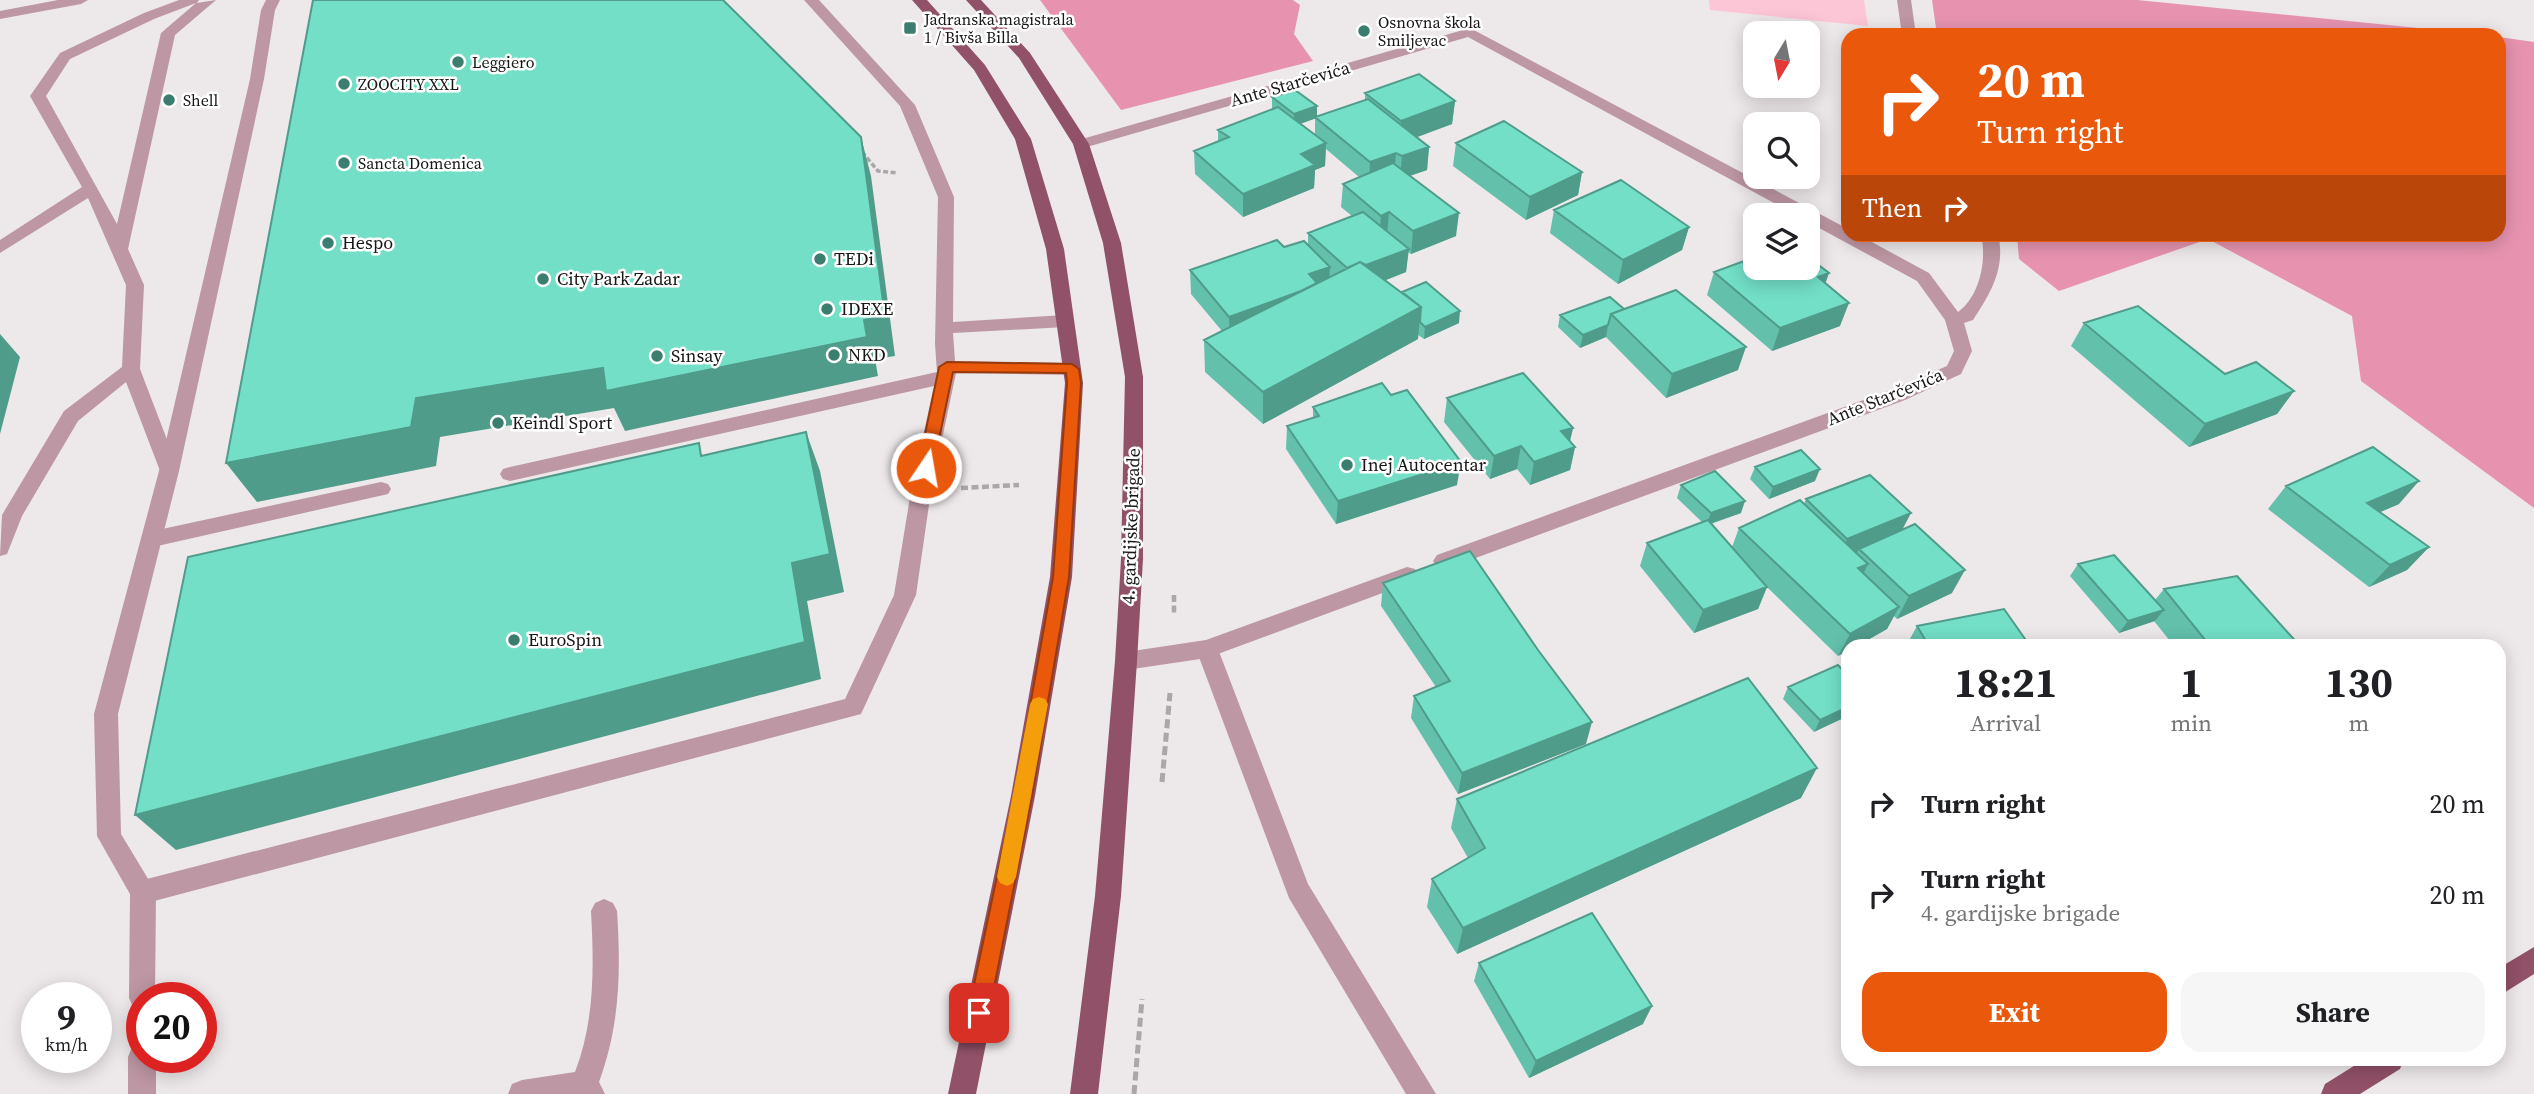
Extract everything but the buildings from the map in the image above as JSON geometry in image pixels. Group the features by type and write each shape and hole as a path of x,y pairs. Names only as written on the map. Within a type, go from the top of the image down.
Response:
{"main road":[{"path":"919,0 980,68 1023,139 1055,249 1074,383 1061,577 1023,796 962,1094"},
{"name":"4. gardijske brigade","path":"973,0 1026,56 1081,144 1112,243 1134,377 1132,559 1126,661 1108,896 1084,1094"},
{"path":"2506,978 2534,958"},
{"path":"2335,1094 2379,1066"}],"street":[{"path":"0,15 81,0"},
{"path":"169,471 131,369 135,285 90,189 38,96 65,56 149,16 192,0"},
{"path":"119,250 168,33 209,0"},
{"path":"142,982 143,892 109,836 106,714 169,471 257,79 268,10 273,0"},
{"path":"143,892 853,707 905,595 921,491 946,372 947,204 907,105 811,0"},
{"path":"1904,0 1908,28"},
{"name":"Ante Starčevića","path":"1081,144 1470,32 1841,233"},
{"path":"0,248 90,189"},
{"name":"Ante Starčevića","path":"1126,661 1207,649 1898,395 1954,370 1963,351 1954,319 1923,277 1858,242"},
{"path":"1954,319 1967,316 1985,289 1995,249 1992,242"},
{"path":"945,328 1065,321"},
{"path":"0,548 12,515 71,416 131,369"},
{"path":"510,474 946,372 1072,369"},
{"path":"153,539 381,489"},
{"path":"1207,649 1298,890 1422,1094"},
{"path":"522,1094 587,1090 606,1014 608,989 604,911"},
{"path":"142,1073 142,1094"}],"path":[{"path":"862,151 878,171 905,174 936,172"},
{"path":"921,491 1019,485"}],"shaded area":[{"path":"1040,0 1293,0 1300,5 1294,34 1313,61 1121,110"},
{"path":"1709,0 1864,0 1868,26 1820,21 1710,10"},
{"path":"1932,0 2137,0 2418,28 1936,28"},
{"path":"2506,38 2534,42 2534,508 2361,381 2352,316 2214,242 2506,242"},
{"path":"2018,242 2199,242 2059,291 2019,259"}],"slow traffic":[{"path":"1007,877 1039,704"}],"place":[{"name":"Jadranska magistrala 1 / Bivša Billa","path":"910,28"},
{"name":"Osnovna škola Smiljevac","path":"1364,31"},
{"name":"Leggiero","path":"458,62"},
{"name":"ZOOCITY XXL","path":"344,84"},
{"name":"Shell","path":"169,100"},
{"name":"Sancta Domenica","path":"344,163"},
{"name":"Hespo","path":"328,243"},
{"name":"TEDi","path":"820,259"},
{"name":"City Park Zadar","path":"543,279"},
{"name":"IDEXE","path":"827,309"},
{"name":"NKD","path":"834,355"},
{"name":"Sinsay","path":"657,356"},
{"name":"Keindl Sport","path":"498,423"},
{"name":"Inej Autocentar","path":"1347,465"},
{"name":"EuroSpin","path":"514,640"}],"route":[{"path":"926,468 947,367 1072,369 1074,383 1061,577 1023,796 979,1013"}]}
